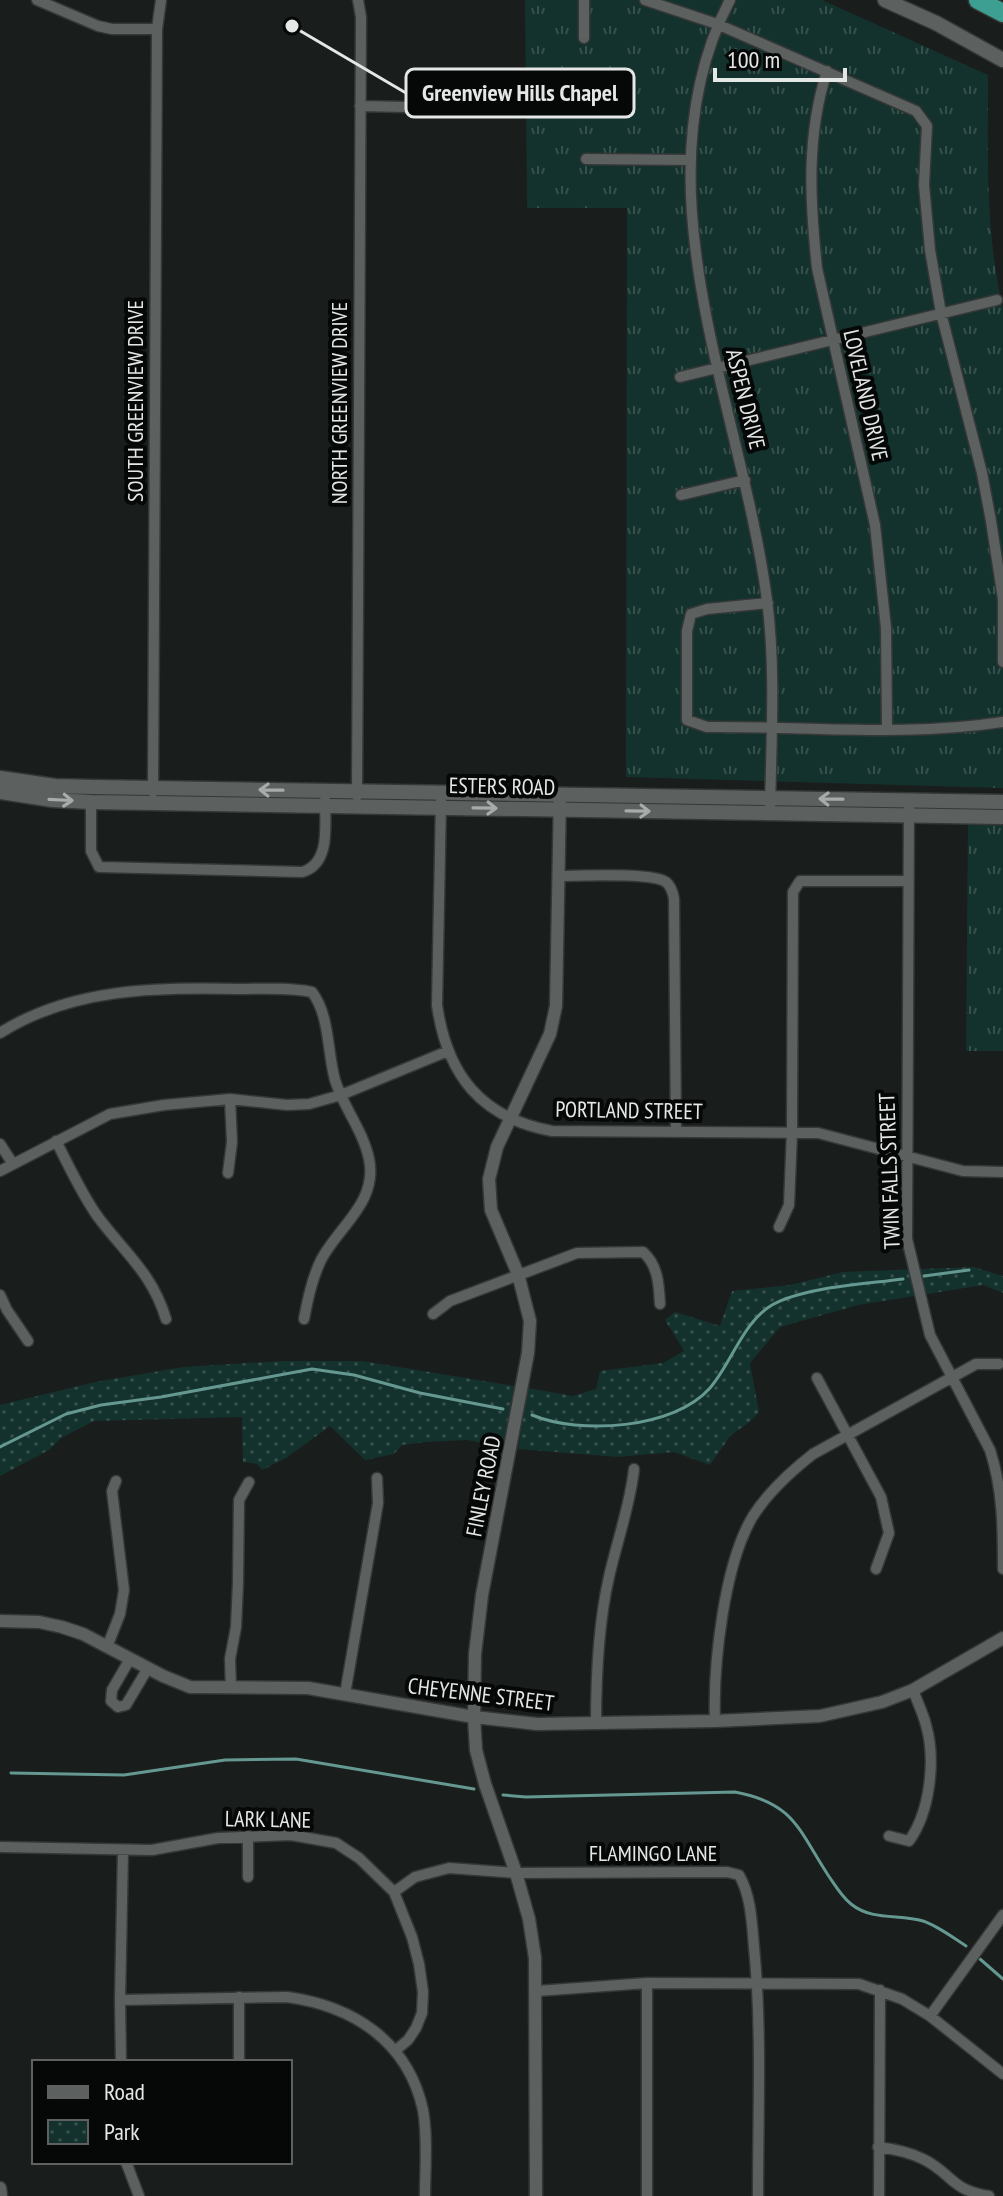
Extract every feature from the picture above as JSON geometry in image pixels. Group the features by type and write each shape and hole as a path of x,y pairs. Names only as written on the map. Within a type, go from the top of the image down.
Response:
{"highway":[{"path":"978,0 1003,13"}],"main road":[{"path":"885,0 936,23 1003,60"},
{"name":"ESTERS ROAD","path":"0,778 153,795 560,802 770,813 1003,802"},
{"name":"ESTERS ROAD","path":"0,792 91,802 153,795"},
{"name":"ESTERS ROAD","path":"560,802 770,797 1003,817"}],"street":[{"path":"37,0 98,26 157,29"},
{"name":"SOUTH GREENVIEW DRIVE","path":"153,795 157,29 161,0"},
{"name":"NORTH GREENVIEW DRIVE","path":"358,0 361,17 358,799"},
{"path":"584,0 584,38"},
{"path":"645,0 717,24 827,71 916,111 927,126 924,185 930,250 941,313 982,473 991,521 1003,599 1003,662"},
{"name":"ASPEN DRIVE","path":"730,0 717,24 700,73 692,118 691,160 698,282 745,480 768,603 770,813"},
{"name":"LOVELAND DRIVE","path":"827,71 816,104 811,185 817,268 875,525 886,628 887,729"},
{"path":"360,106 497,109"},
{"path":"586,159 691,160"},
{"path":"680,377 997,300"},
{"path":"681,495 745,480"},
{"path":"768,603 707,609 691,614 687,631 687,720 707,727 887,729 962,728 1003,722"},
{"path":"91,802 91,851 99,867 302,872 310,870 322,855 324,798"},
{"name":"PORTLAND STREET","path":"441,800 437,1005 441,1033 458,1073 487,1105 529,1127 552,1131 818,1133 963,1171 1003,1172"},
{"name":"FINLEY ROAD","path":"536,2196 535,1958 529,1919 516,1873 476,1750 475,1654 482,1595 528,1353 530,1321 518,1274 496,1227 489,1200 491,1165 550,1034 556,1006 560,802"},
{"name":"TWIN FALLS STREET","path":"909,807 907,1239 930,1335 990,1450 997,1470 1003,1508 1003,1569"},
{"path":"559,876 650,876 666,881 672,889 676,1131"},
{"path":"779,1227 789,1205 793,892 800,881 908,881"},
{"path":"1,1031 31,1016 76,1001 151,989 312,992 322,1010 329,1056 341,1095 366,1150 370,1175 362,1205 335,1237 322,1259 311,1283 304,1319"},
{"path":"0,1171 110,1114 230,1099 309,1104 341,1095 448,1051"},
{"path":"228,1173 232,1142 230,1099"},
{"path":"56,1141 97,1215 130,1252 159,1295 166,1319"},
{"path":"0,1144 13,1164"},
{"path":"433,1314 450,1301 577,1253 643,1252 651,1259 659,1284 660,1304"},
{"path":"0,1295 28,1341"},
{"path":"715,1721 715,1665 736,1557 752,1519 767,1496 813,1454 976,1364 999,1364"},
{"path":"817,1378 881,1497 889,1533 876,1569"},
{"path":"596,1724 599,1643 609,1579 632,1490 634,1469"},
{"path":"345,1694 378,1503 377,1478"},
{"path":"107,1647 120,1614 124,1590 112,1491 116,1481"},
{"path":"231,1688 230,1659 236,1627 238,1583 239,1500 249,1482"},
{"name":"CHEYENNE STREET","path":"0,1621 39,1622 62,1627 190,1687 308,1688 474,1717 537,1724 820,1716 882,1702 913,1690 1003,1638"},
{"path":"130,1659 112,1690 111,1701 118,1707 126,1705 148,1668"},
{"path":"889,1836 909,1841 917,1830 929,1775 927,1726 913,1690"},
{"name":"LARK LANE","path":"0,1847 152,1850 218,1838 291,1835 336,1843 359,1858 394,1892 412,1937 423,1992 422,2013 408,2040 396,2050"},
{"path":"248,1836 248,1877"},
{"path":"121,2060 123,1851"},
{"name":"FLAMINGO LANE","path":"394,1892 415,1877 449,1868 516,1873 727,1872 739,1875 744,1884 751,1920 757,1982 758,2196"},
{"path":"930,2016 1003,1915"},
{"path":"647,1983 647,2196"},
{"path":"537,1991 647,1983 841,1983 880,1990 930,2016 1003,2074"},
{"path":"879,2196 880,1990"},
{"path":"239,1997 239,2060"},
{"path":"120,2000 304,1999 360,2019 396,2050 414,2083 423,2111 425,2196"},
{"path":"878,2147 901,2150 925,2160 955,2185 970,2193 989,2196"},
{"path":"127,2164 139,2196"},
{"path":"0,2188 1,2196"}],"green space":[{"path":"525,0 822,0 988,75 990,222 1003,308 1003,788 626,777 627,208 527,208"},
{"path":"968,822 1003,822 1003,1051 966,1051"},
{"path":"974,1267 1003,1276 1003,1293 983,1285 858,1305 780,1327 750,1363 759,1412 731,1435 710,1465 674,1452 618,1457 518,1449 528,1388 573,1396 596,1389 600,1371 663,1363 684,1351 665,1320 675,1312 720,1326 732,1291 790,1285 843,1272"},
{"path":"281,1361 362,1361 514,1386 503,1447 467,1440 426,1442 402,1445 394,1454 365,1460 330,1426 286,1458 262,1470 257,1464 243,1462 242,1417 94,1421 0,1476 0,1405 95,1382 183,1367"}],"waterway":[{"path":"924,1276 969,1270"},
{"path":"532,1415 575,1425 600,1426 651,1420 674,1412 694,1402 710,1388 745,1332 772,1305 818,1290 903,1279"},
{"path":"0,1447 66,1414 101,1405 312,1369 354,1375 420,1393 503,1409"},
{"path":"11,1773 124,1775 225,1760 296,1759 474,1789"},
{"path":"503,1795 735,1792 755,1797 770,1803 792,1820 851,1904 868,1913 923,1921 966,1946"},
{"path":"980,1959 1003,1979"}],"place":[{"name":"Greenview Hills Chapel","path":"292,26"}]}
